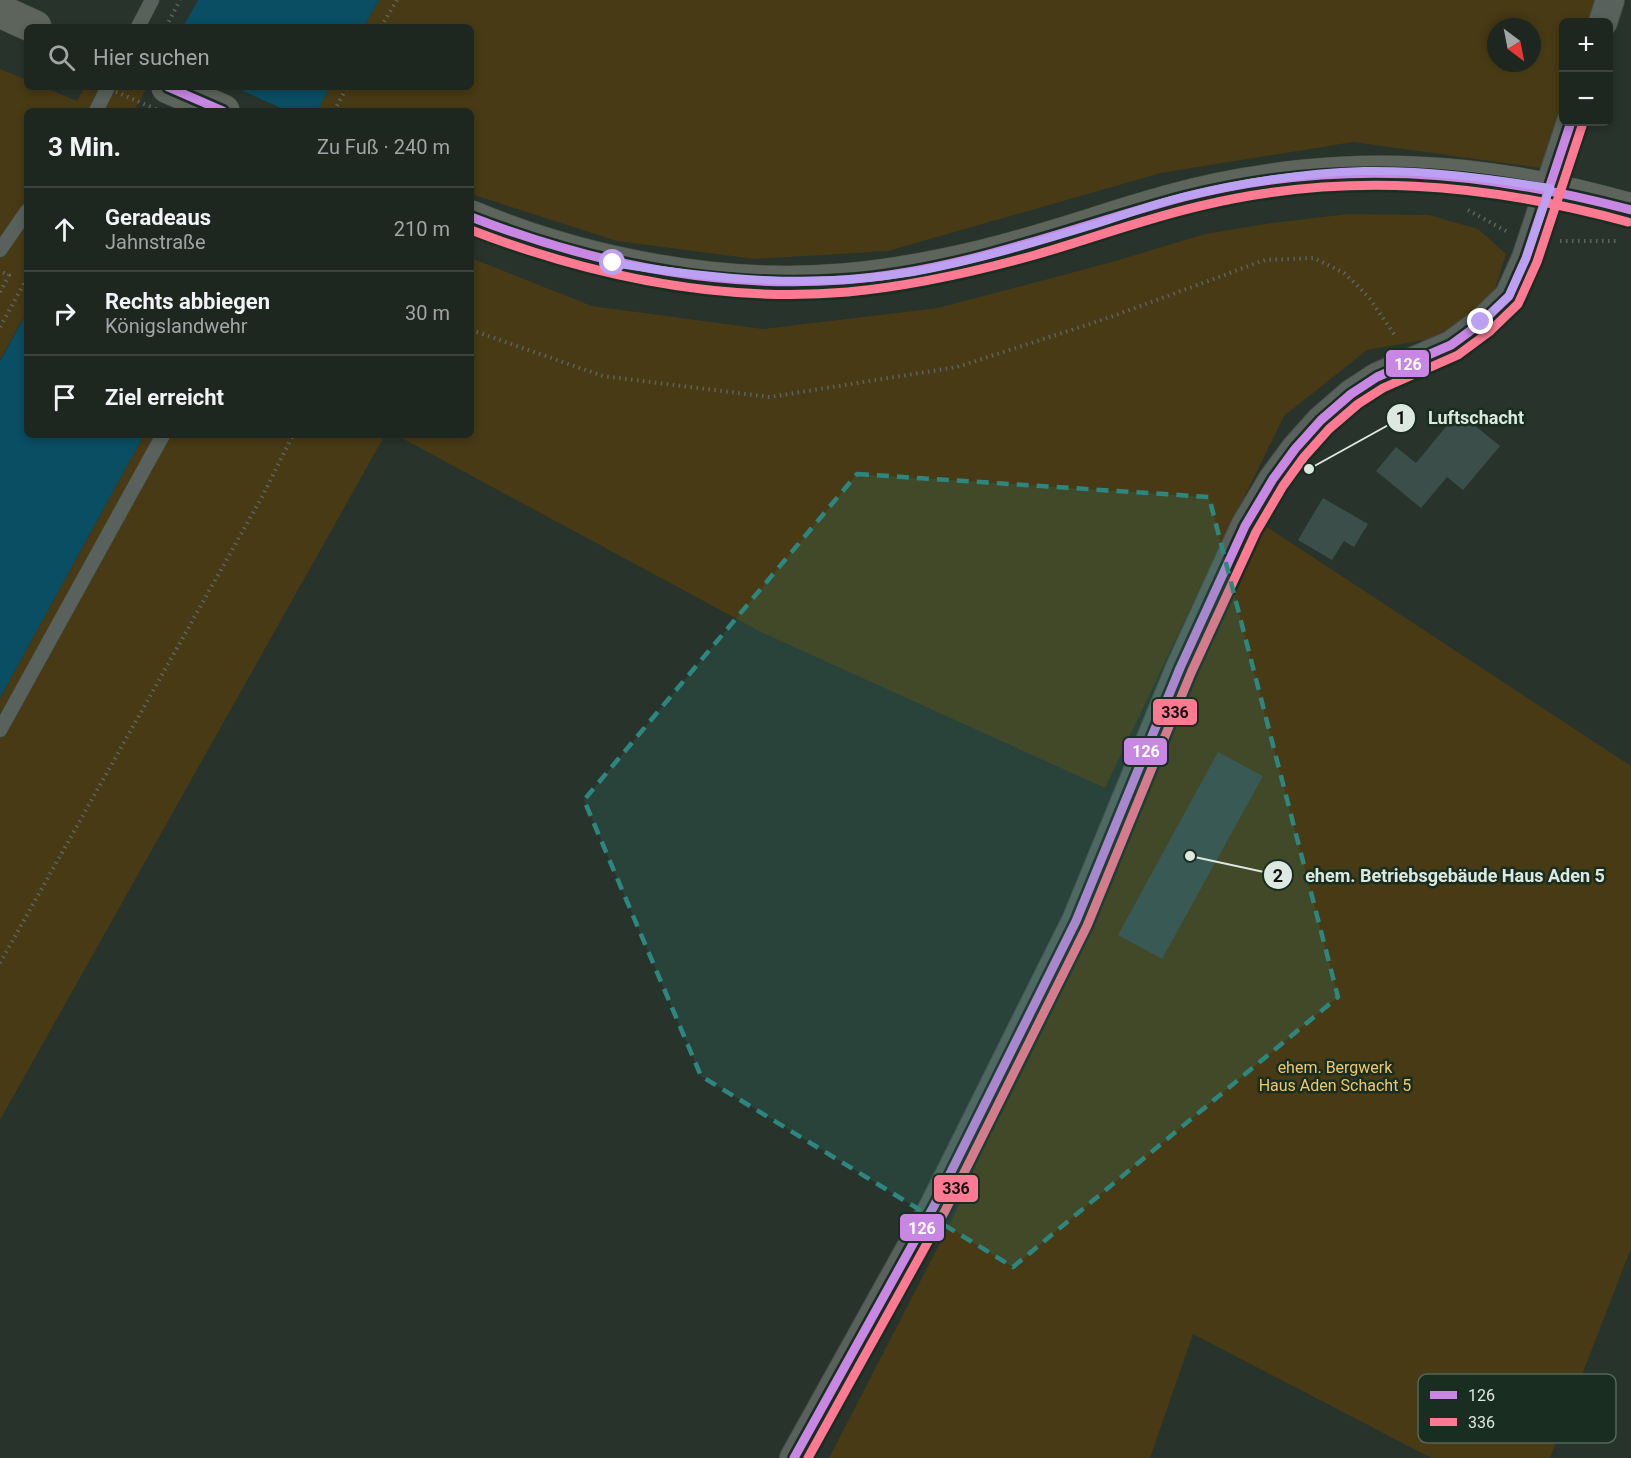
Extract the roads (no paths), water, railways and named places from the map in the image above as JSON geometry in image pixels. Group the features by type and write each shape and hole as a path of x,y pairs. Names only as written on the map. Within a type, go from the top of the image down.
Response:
{"main road":[{"path":"0,11 28,24"},
{"path":"175,90 216,108"},
{"path":"474,218 513,235 613,263 694,276 757,281 842,280 913,272 1048,239 1170,201 1294,177 1364,171 1425,172 1492,179 1550,188 1631,210"}],"street":[{"path":"1604,18 1610,0"},
{"path":"794,1458 934,1206 1076,921 1180,668 1245,526 1295,449 1321,420 1351,394 1377,377 1451,345 1509,296 1533,238 1570,126"}],"lane":[{"path":"140,24 152,0"},
{"path":"97,108 106,90"},
{"path":"0,250 24,215"},
{"path":"0,729 161,438"}],"water":[{"path":"198,0 379,0 366,24 185,24"},
{"path":"148,90 328,90 319,108 139,108"},
{"path":"24,317 24,438 142,438 0,698 0,361"}],"place":[{"name":"Luftschacht","path":"1309,469"},
{"name":"ehem. Betriebsgebäude Haus Aden 5","path":"1190,856"}],"park label":[{"name":"ehem. Bergwerk Haus Aden Schacht 5","path":"1335,1076"}]}
